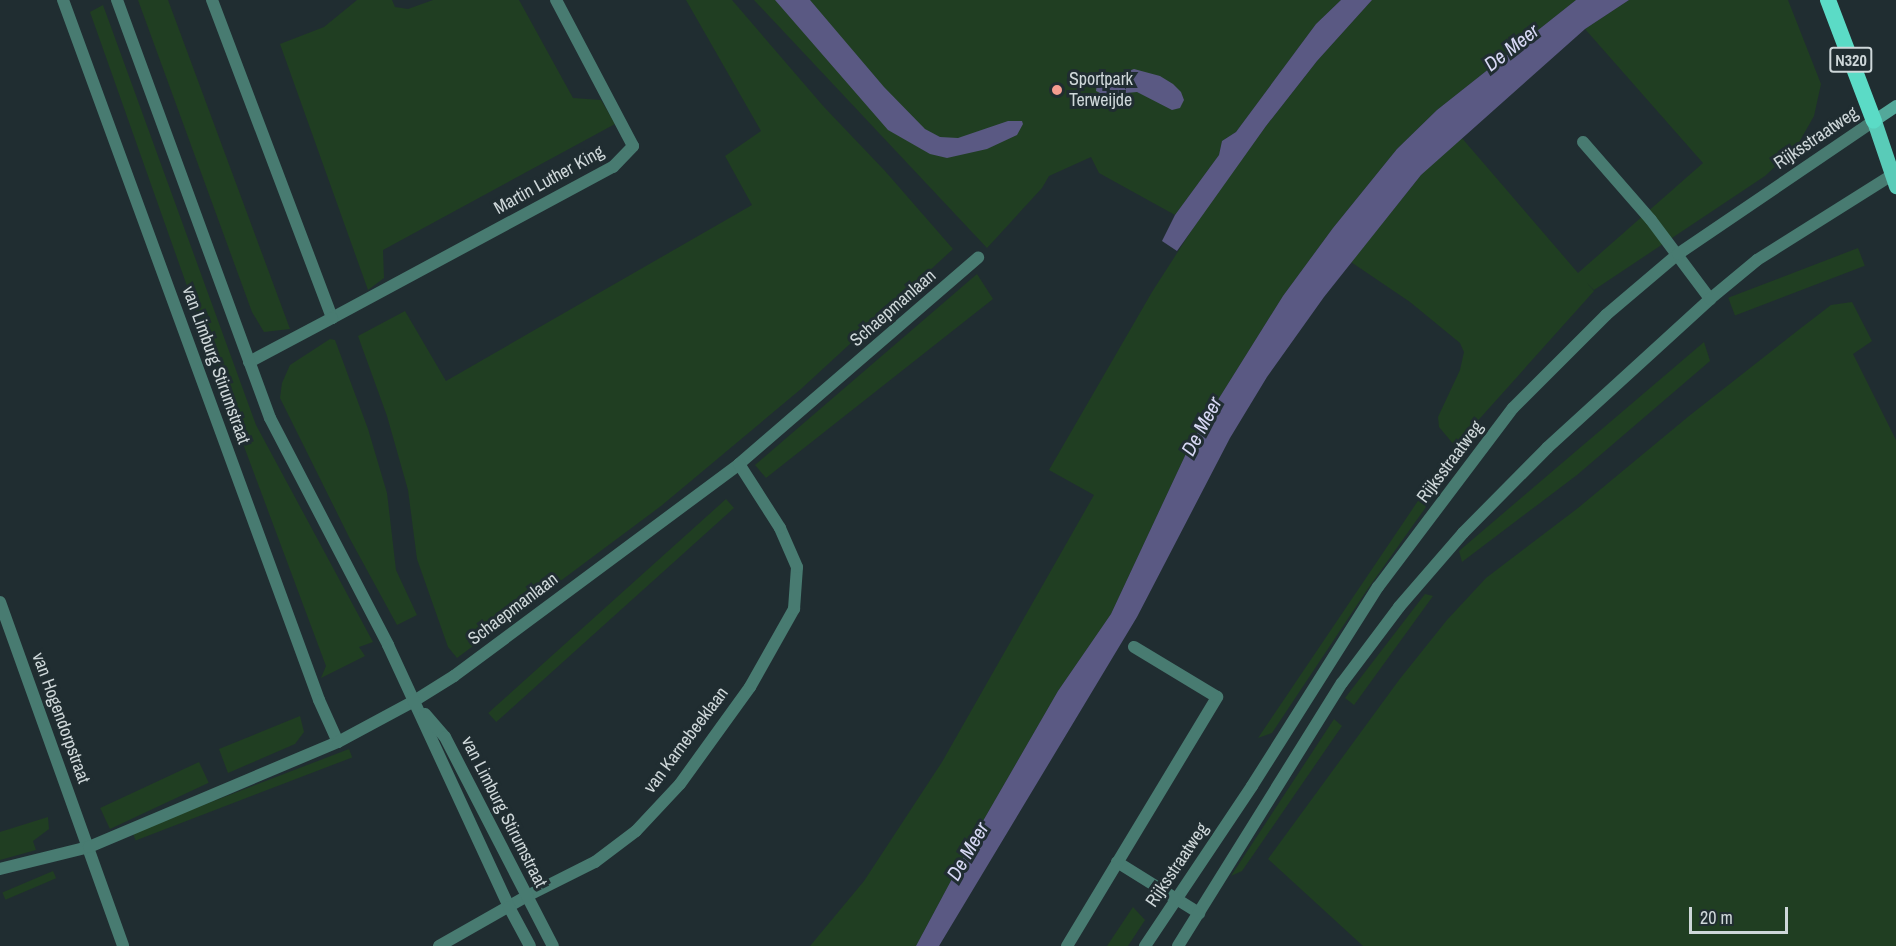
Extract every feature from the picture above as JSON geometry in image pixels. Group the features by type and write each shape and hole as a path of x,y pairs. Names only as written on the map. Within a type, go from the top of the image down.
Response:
{"highway":[{"name":"N320","path":"1828,0 1874,121"}],"main road":[{"name":"Rijksstraatweg","path":"1874,121 1896,106"},
{"name":"N320","path":"1874,121 1895,178"}],"street":[{"name":"van Limburg Stirumstraat","path":"63,0 319,700 338,742"},
{"name":"van Limburg Stirumstraat","path":"117,0 270,418 414,701 509,907 530,946"},
{"path":"212,0 332,318"},
{"name":"Martin Luther King","path":"249,362 613,167 633,146 556,0"},
{"name":"Rijksstraatweg","path":"1145,946 1252,786 1378,587 1513,408 1606,315 1678,254 1874,121"},
{"path":"1583,142 1678,254 1710,299"},
{"path":"1178,946 1342,683 1399,607 1501,493 1710,299 1757,260 1895,178"},
{"name":"Schaepmanlaan","path":"0,869 89,847 338,742 414,701 454,676 739,464 978,258"},
{"name":"van Karnebeeklaan","path":"439,946 527,896 595,862 636,831 680,784 750,687 794,609 796,567 780,528 739,464"},
{"name":"van Hogendorpstraat","path":"0,602 89,847"},
{"path":"1066,946 1217,697 1134,647"},
{"name":"van Limburg Stirumstraat","path":"414,701 444,737 553,946"},
{"path":"89,847 123,946"},
{"path":"1117,862 1199,913"}],"green space":[{"path":"138,0 168,0 290,329 264,332 252,312"},
{"path":"357,0 392,0 395,7 408,9 433,0 519,0 573,98 601,100 615,124 383,250 384,278 368,290 280,44 324,27"},
{"path":"686,0 732,0 824,107 885,171 953,249 801,389 661,506 457,658 448,647 417,559 408,490 387,416 358,336 405,311 446,381 752,205 725,156 761,131"},
{"name":"Sportpark Terweijde","path":"754,0 1341,0 1316,24 1236,132 1222,141 1219,155 1175,215 1099,173 1091,157 1049,176 1042,188 987,248"},
{"path":"1372,0 1576,0 1437,110 1397,149 1333,228 1283,296 1191,443 1111,614 1058,691 983,821 916,946 810,946 864,881 942,762 1094,495 1049,470 1152,292 1206,208 1266,126 1317,61"},
{"path":"1629,0 1788,0 1821,84 1814,116 1797,146 1765,176 1594,290 1587,283 1594,291 1456,445 1465,452 1367,590 1272,733 1258,738 1455,446 1439,427 1438,417 1460,370 1464,352 1460,343 1410,302 1351,262 1421,175 1461,137 1578,273 1703,163 1585,29"},
{"path":"103,5 256,425 373,642 359,647 365,656 321,678 326,666 239,433 90,12"},
{"path":"1858,248 1865,266 1735,316 1728,298"},
{"path":"977,274 993,299 766,478 755,465"},
{"path":"1852,302 1872,341 1853,354 1896,440 1896,946 1363,946 1268,859 1399,680 1447,620 1486,578 1578,508 1689,416 1831,305"},
{"path":"330,339 335,340 368,429 387,493 396,570 417,615 397,625 350,539 280,398 282,383 290,365"},
{"path":"1704,342 1710,361 1577,475 1462,562 1459,551"},
{"path":"726,499 734,508 496,722 488,713"},
{"path":"1425,594 1433,596 1354,705 1345,698"},
{"path":"300,716 304,732 295,744 228,773 219,749"},
{"path":"1334,719 1342,726 1242,871 1231,876"},
{"path":"349,749 352,757 136,841 132,832"},
{"path":"199,762 209,783 110,829 100,808"},
{"path":"48,817 49,829 33,841 36,850 0,860 0,832"},
{"path":"53,871 56,878 5,900 2,892"},
{"path":"1133,907 1145,920 1128,946 1107,946"}],"water":[{"path":"775,0 810,0 884,87 925,129 940,137 958,138 1008,121 1022,121 1023,124 1017,135 987,149 947,158 930,154 888,130"},
{"path":"1341,0 1372,0 1317,61 1266,126 1177,251 1162,241 1175,215 1219,155 1222,141 1236,132 1316,24"},
{"name":"De Meer","path":"1576,0 1629,0 1585,29 1421,175 1324,297 1267,377 1230,438 1137,617 939,946 916,946 983,821 1058,691 1111,614 1191,443 1283,296 1333,228 1397,149 1437,110"},
{"path":"1134,69 1160,76 1173,84 1181,92 1184,100 1180,108 1172,110 1137,92 1104,95 1096,91 1097,83"}],"place":[{"name":"Sportpark Terweijde","path":"1057,90"}]}
